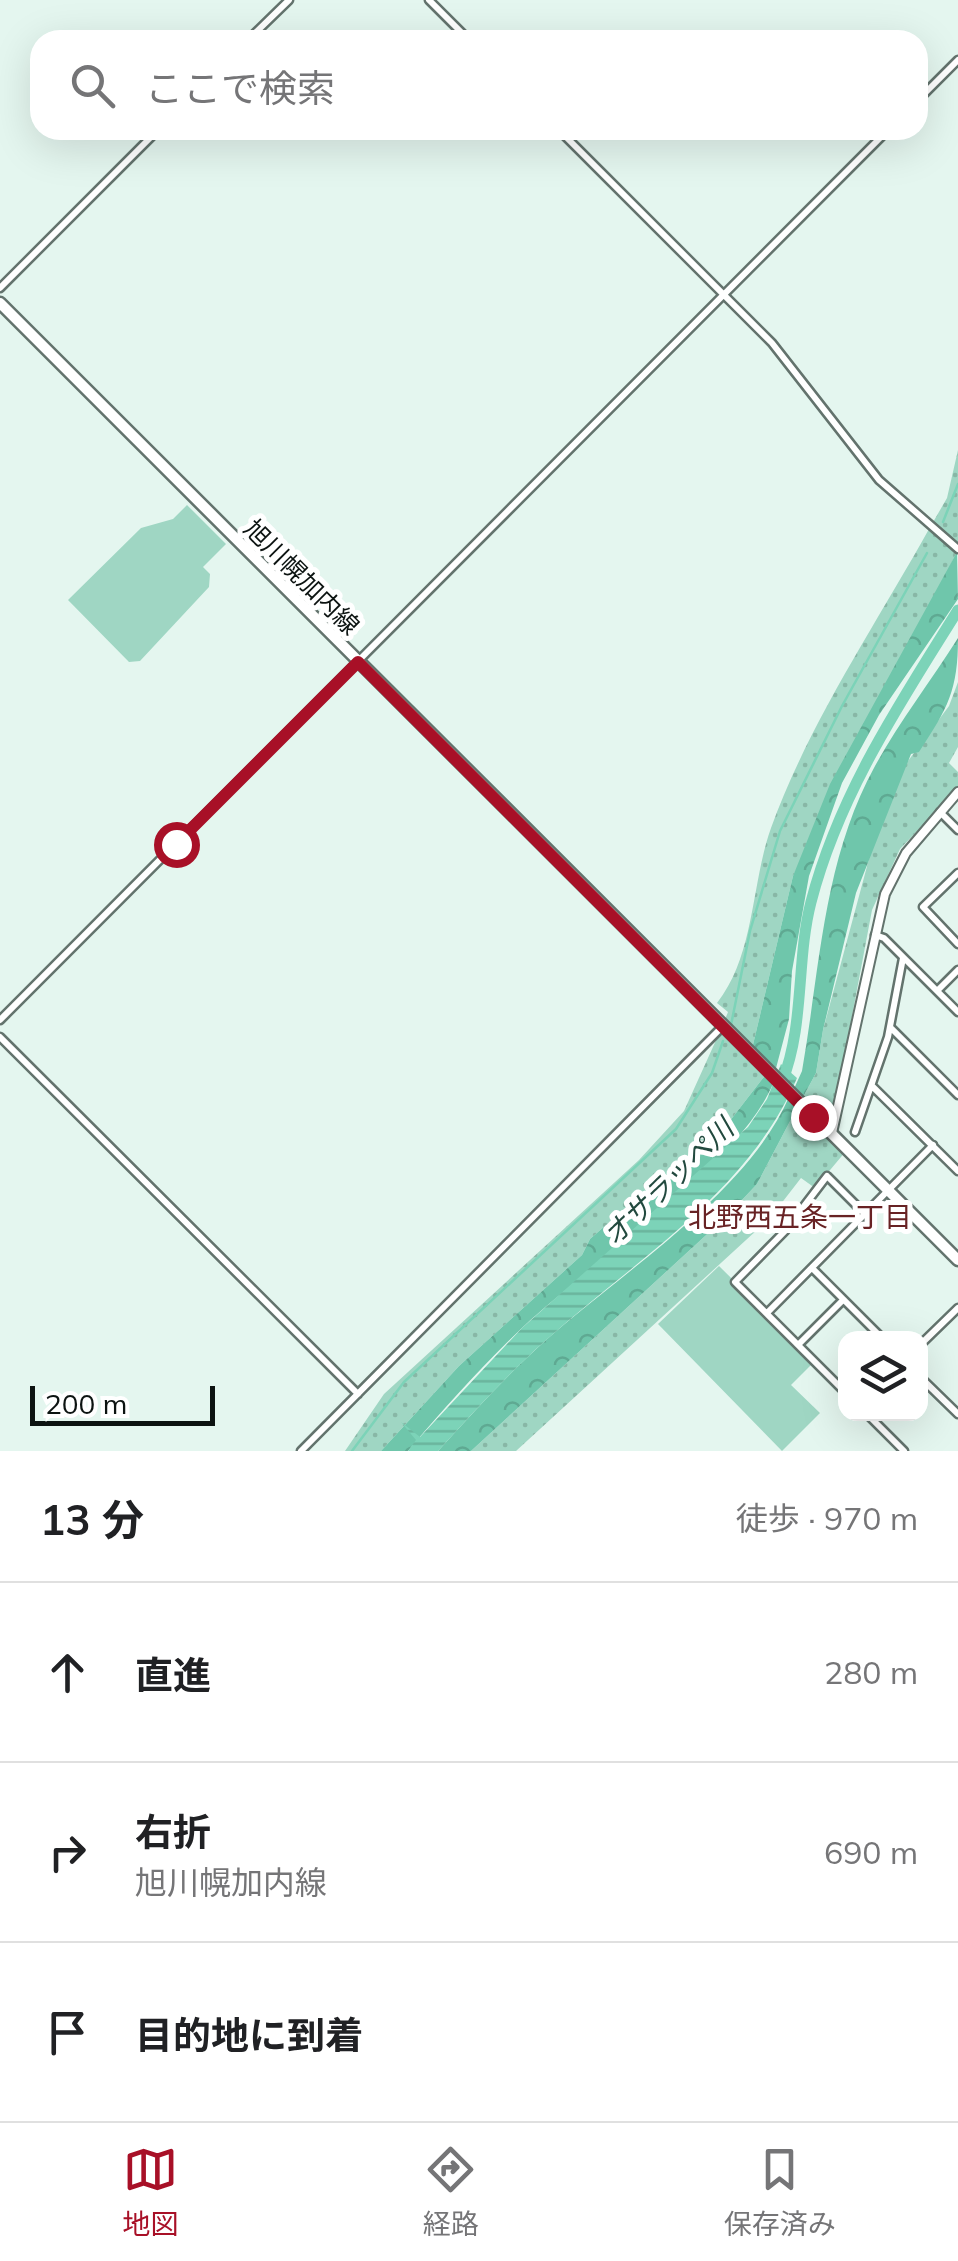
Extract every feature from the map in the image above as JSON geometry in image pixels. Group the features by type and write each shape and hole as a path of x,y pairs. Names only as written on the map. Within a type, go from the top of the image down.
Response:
{"main road":[{"name":"旭川幌加内線","path":"0,303 958,1260"}],"street":[{"path":"258,30 288,0"},
{"path":"429,0 459,30"},
{"path":"928,90 958,60"},
{"path":"0,288 148,140"},
{"path":"569,140 772,343 879,480 958,549"},
{"path":"0,1020 878,140"},
{"path":"832,1134 874,934 893,876 958,792"},
{"path":"940,812 958,830"},
{"path":"956,879 923,907 958,944"},
{"path":"874,934 958,1012"},
{"path":"855,1132 890,1028 903,958"},
{"path":"937,991 958,970"},
{"path":"301,1451 723,1026"},
{"path":"890,1028 958,1095"},
{"path":"0,1036 358,1394"},
{"path":"873,1087 957,1168"},
{"path":"766,1313 932,1145"},
{"path":"838,1385 735,1282 786,1230 826,1176 866,1215"},
{"path":"812,1268 875,1331"},
{"path":"798,1346 844,1300"},
{"path":"928,1337 958,1308"},
{"path":"928,1385 958,1414"},
{"path":"874,1421 904,1451"}],"shaded area":[{"path":"958,450 958,544 932,524 947,498"},
{"path":"187,505 226,544 203,567 210,574 209,587 140,661 129,662 68,600 141,528 173,519"},
{"path":"929,529 957,552 793,876 752,1049 724,1022 728,1012 717,1003 746,941 771,828 823,713"},
{"path":"958,682 958,747 949,763 958,772 958,788 900,849 872,910 833,1117 822,1119 802,1099 816,1073 823,1030 873,844 905,765 949,706"},
{"path":"722,1027 767,1073 712,1144 680,1160 590,1239 582,1255 459,1366 381,1451 345,1451 384,1394 639,1160 684,1111"},
{"path":"781,1064 797,1078 776,1119 719,1190 531,1354 438,1451 408,1451 416,1440 401,1422 420,1437 522,1328 748,1127 767,1099"},
{"path":"798,1106 846,1151 815,1188 801,1178 770,1218 516,1451 471,1451 728,1215 757,1184"},
{"path":"719,1266 815,1361 791,1385 820,1413 782,1451 658,1324"}],"green space":[{"path":"957,552 958,599 879,715 842,783 809,876 792,971 789,1019 775,1072 752,1049 793,876 830,784"},
{"path":"958,638 956,672 949,698 919,752 911,754 856,893 816,1073 802,1099 793,1091 802,1071 826,916 844,839 875,766"},
{"path":"767,1073 774,1081 757,1112 699,1178 523,1327 408,1451 381,1451 459,1366 582,1255 590,1239 680,1160 712,1144"},
{"path":"789,1097 798,1106 757,1184 728,1215 471,1451 438,1451 546,1340 714,1198 770,1132"}],"waterway":[{"path":"943,522 958,484"},
{"path":"731,1025 750,931 780,831 842,706 927,553"},
{"name":"オサラッペ川","path":"782,1082 794,1038 806,924 823,862 873,750 958,610"},
{"path":"352,1451 404,1382 676,1129 712,1073 723,1041"}],"district":[{"name":"北野西五条一丁目","path":"800,1217"}],"route":[{"path":"176,844 358,662 813,1117"}]}
